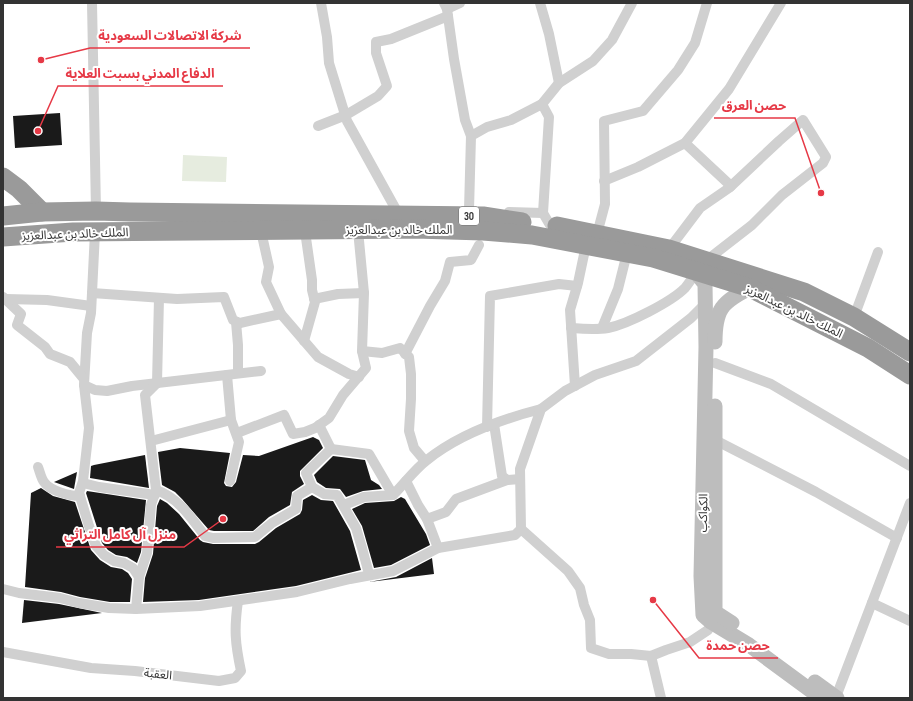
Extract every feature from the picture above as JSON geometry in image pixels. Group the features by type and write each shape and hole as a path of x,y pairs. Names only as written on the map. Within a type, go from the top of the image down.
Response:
{"highway":[{"path":"3,177 19,189 42,212"},
{"name":"الملك خالد بن عبدالعزيز","path":"4,213 96,211 483,216 546,219 627,253 804,292 854,317 910,352"},
{"name":"الملك خالد بن عبدالعزيز","path":"7,236 95,232 415,229 483,230 592,239 669,249 699,268 750,288 868,348 910,375"}],"street":[{"path":"92,3 96,211"},
{"path":"321,3 327,37 329,63 346,115 358,142 399,215"},
{"path":"318,126 346,115 378,96 387,86 376,53 376,42 391,39 460,3"},
{"path":"540,3 549,34 559,83"},
{"path":"471,136 486,127 510,120 542,104 559,83 593,60 612,40 632,3"},
{"path":"575,386 570,310 604,204 604,121 643,112 678,70 694,43 707,3"},
{"path":"604,181 638,167 685,143 729,89 782,3"},
{"path":"446,9 465,120 471,136 469,210"},
{"path":"426,216 453,209 546,219 549,117 542,104"},
{"path":"571,328 589,330 610,328 663,304 684,288 699,268 752,225 782,195 823,163 826,157 803,120 731,186 700,208 669,249"},
{"path":"685,143 731,186"},
{"path":"4,213 7,236"},
{"path":"304,341 315,302 312,290 305,230"},
{"path":"237,433 284,415 293,434 305,432 319,425 329,418 343,395 366,368 362,351 364,293 358,230"},
{"path":"261,231 269,267 266,282 281,314 318,357 350,374 359,376"},
{"path":"95,232 92,293 87,333 84,382 90,428 88,452 79,493 96,546 104,555 114,561 133,568 139,577"},
{"path":"405,354 445,281 450,262 471,260 479,245"},
{"path":"854,317 878,252"},
{"path":"602,328 618,289 627,253"},
{"name":"الكواكب","path":"699,268 705,284 702,576 703,615 713,617 715,327 720,310 731,298 750,288"},
{"path":"507,480 502,476 490,425 490,296 559,284 577,286"},
{"path":"92,293 177,299 224,297 233,320 236,322 238,373"},
{"path":"314,299 338,294 364,293"},
{"path":"5,298 48,300 91,306"},
{"path":"5,298 22,314 17,325 45,347 50,354 70,362 84,382 95,390 107,391 132,386 261,371"},
{"path":"136,609 139,577 148,553 151,506 156,492 145,395 157,383 159,298"},
{"path":"344,505 364,497 392,495 426,461 443,448 490,425 517,415 541,410 565,391 595,375 636,361 692,318 705,304"},
{"path":"236,322 244,323 281,314"},
{"path":"362,351 382,353 400,348 409,357 411,374 409,431 414,448 426,461"},
{"path":"715,363 771,384 910,466"},
{"path":"227,375 231,420 239,442 230,481"},
{"path":"3,589 109,608 136,609 200,606 297,592 369,574 393,570 438,548 515,535 521,529 520,469 541,410"},
{"path":"151,441 231,420"},
{"path":"319,425 331,449"},
{"path":"715,440 816,492 897,538"},
{"path":"331,449 306,473 312,487 324,494 337,495 344,505 356,528 369,574"},
{"path":"331,449 369,454 392,495"},
{"path":"38,467 45,483 57,491 70,496 80,496"},
{"path":"427,519 446,512 456,499 507,480 520,479"},
{"path":"406,481 427,519 438,548"},
{"path":"82,483 99,487 162,492 175,500 206,536 213,538 255,537 272,523 296,508 297,496 312,487"},
{"path":"521,529 568,571 580,588 584,605 590,620 591,648 609,654 651,656 690,642 708,630 713,617 749,645 831,698 872,603 910,503"},
{"name":"العقبة","path":"3,652 91,668 135,671 219,681 235,678 241,671 234,632 238,601"},
{"path":"872,603 910,621"},
{"path":"651,656 661,698"}],"shaded area":[{"path":"183,155 227,157 226,182 182,181"}],"building":[{"path":"60,113 62,145 15,148 13,116"},
{"path":"313,437 319,440 323,448 300,471 300,476 304,484 292,492 290,505 269,517 253,531 209,530 175,492 162,485 158,452 180,448 230,453 224,483 226,486 232,487 236,482 243,455 259,456"},
{"path":"145,455 149,488 90,478 91,466"},
{"path":"333,456 365,460 371,480 382,489 363,491 346,497 340,489 326,488 317,482 314,475"},
{"path":"77,472 74,489 54,482"},
{"path":"41,488 53,496 75,502 91,550 100,560 111,567 122,569 128,573 132,579 130,602 110,602 61,592 25,587 31,493"},
{"path":"87,491 146,500 141,552 137,563 127,557 116,555 108,550 102,543 86,493"},
{"path":"312,495 321,500 333,501 350,531 361,570 296,586 199,600 143,602 145,578 153,554 157,506 160,499 179,514 203,542 213,544 255,544 276,528 300,514 303,500"},
{"path":"401,497 405,499 426,534 430,545 391,565 374,568 362,526 352,509 365,503 394,501"},
{"path":"432,558 434,574 369,582 396,577"},
{"path":"24,600 59,604 102,613 22,623"}],"place":[{"name":"شركة الاتصالات السعودية","path":"41,60"},
{"name":"الدفاع المدني بسبت العلاية","path":"38,131"},
{"name":"حصن العرق","path":"821,193"},
{"name":"منزل آل كامل التراثي","path":"223,519"},
{"name":"حصن حمدة","path":"653,600"}]}
